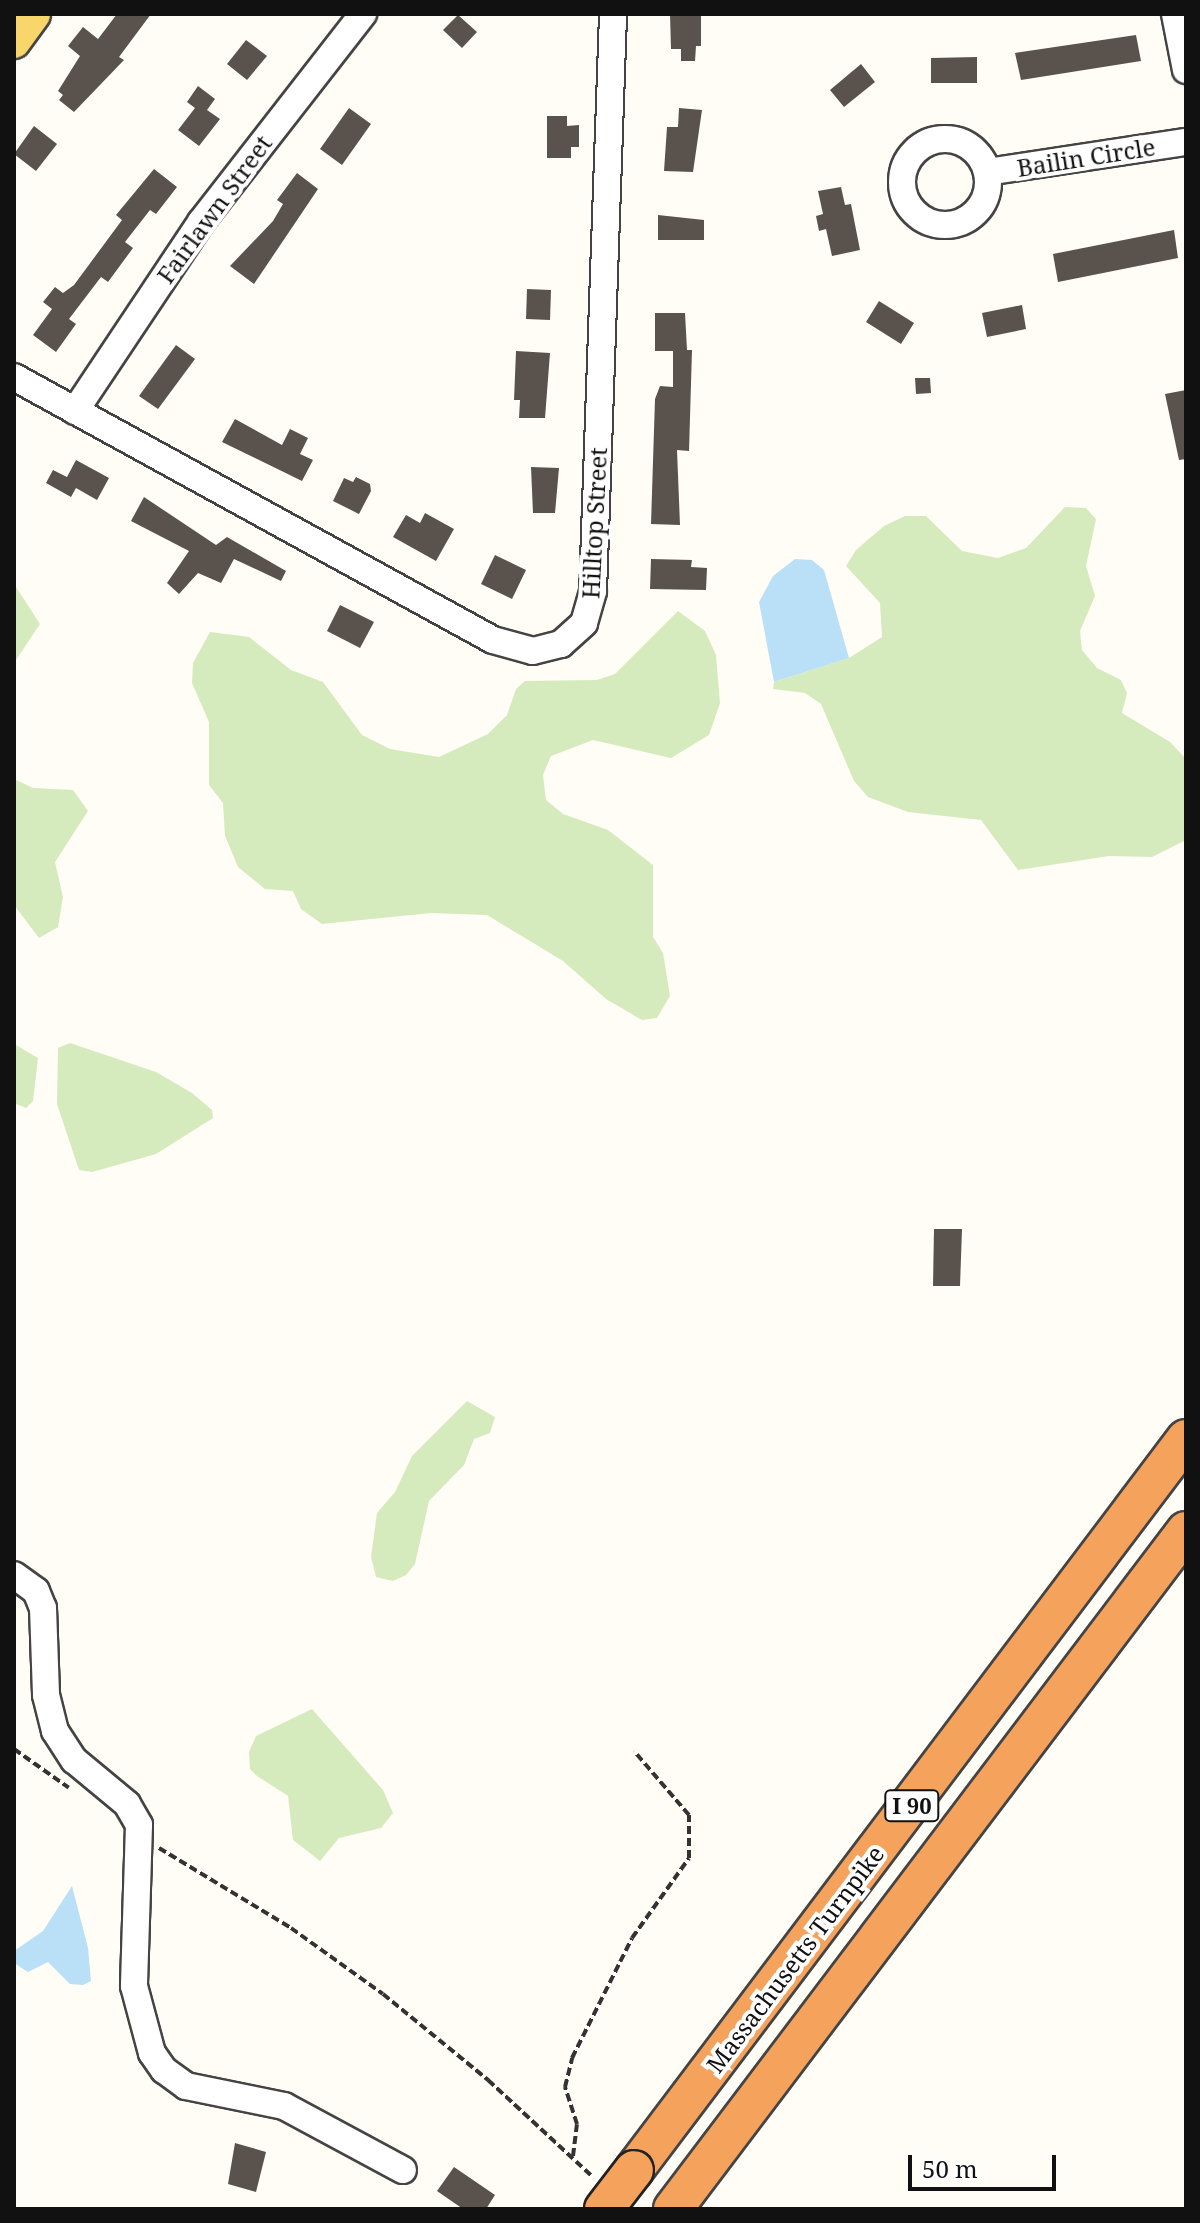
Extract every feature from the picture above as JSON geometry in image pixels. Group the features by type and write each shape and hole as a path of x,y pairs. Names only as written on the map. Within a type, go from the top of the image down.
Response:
{"highway":[{"name":"Massachusetts Turnpike","path":"614,2189 1186,1439"},
{"name":"I 90","path":"673,2209 1186,1531"}],"main road":[{"path":"14,42 34,14"}],"street":[{"name":"Fairlawn Street","path":"75,411 210,209 363,14"},
{"name":"Hilltop Street","path":"14,377 506,646 546,649 574,635 584,623 593,591 613,14"},
{"path":"1175,14 1186,70"},
{"name":"Bailin Circle","path":"987,172 1186,142"},
{"path":"14,1575 36,1591 43,1608 46,1695 55,1731 74,1760 127,1804 142,1837 134,1986 144,2033 164,2070 199,2092 284,2106 403,2170"}],"path":[{"path":"573,2157 577,2124 565,2087 572,2058 632,1938 689,1858 689,1815 634,1751"},
{"path":"142,1837 291,1928 383,1994 614,2189"}],"green space":[{"path":"1065,507 1086,508 1096,519 1086,566 1095,596 1080,631 1082,650 1097,668 1121,680 1127,693 1122,713 1170,742 1186,759 1186,840 1152,857 1109,856 1018,870 981,820 908,812 868,797 854,781 821,704 805,693 773,689 774,682 849,658 882,637 880,603 846,566 856,550 884,526 905,516 926,516 962,551 998,558 1026,548"},
{"path":"14,584 40,624 14,663"},
{"path":"678,611 705,631 716,655 720,703 709,735 671,758 593,740 551,756 543,775 546,800 563,814 608,830 653,865 653,937 663,953 670,996 657,1018 642,1020 606,999 563,961 487,915 431,913 322,924 301,909 293,891 265,889 238,867 225,836 223,803 209,785 209,722 192,683 193,663 210,632 249,637 291,670 323,682 362,735 390,749 439,757 488,734 507,715 516,689 525,681 597,680 615,674"},
{"path":"14,779 33,788 73,790 88,811 55,862 63,897 58,927 39,938 14,905"},
{"path":"70,1043 156,1072 192,1093 212,1110 213,1118 156,1154 92,1172 79,1170 57,1104 58,1048"},
{"path":"14,1044 38,1058 33,1101 26,1108 14,1103"},
{"path":"467,1401 495,1417 490,1433 474,1439 464,1465 429,1501 415,1564 406,1575 393,1581 376,1577 371,1557 377,1513 395,1492 412,1456"},
{"path":"312,1709 383,1790 393,1813 381,1828 339,1838 320,1861 293,1840 288,1796 250,1769 249,1752 256,1736"}],"water":[{"path":"795,559 812,560 824,570 849,658 774,682 759,602 773,576"},
{"path":"72,1886 88,1948 91,1981 83,1985 70,1984 48,1962 28,1972 14,1963 14,1951 43,1931"}],"building":[{"path":"117,14 151,14 119,57 124,60 74,112 59,100 63,95 58,91 80,56 68,46 83,27 98,39"},
{"path":"670,14 701,14 701,46 696,46 695,61 681,61 681,49 671,49"},
{"path":"458,15 477,32 462,48 443,30"},
{"path":"1136,35 1141,61 1021,80 1015,53"},
{"path":"246,40 267,56 247,80 227,64"},
{"path":"977,57 977,83 931,83 931,58"},
{"path":"861,64 875,82 844,107 830,90"},
{"path":"198,86 215,99 207,110 220,119 199,146 178,130 195,108 187,102"},
{"path":"349,108 371,124 342,165 320,149"},
{"path":"679,108 702,110 693,172 664,171 667,127 678,127"},
{"path":"547,116 567,116 567,126 579,125 579,147 571,147 571,158 547,158"},
{"path":"34,126 57,144 36,171 14,154"},
{"path":"154,169 177,187 156,214 150,210 125,242 133,248 108,282 101,277 69,319 76,324 56,352 33,335 52,309 43,302 55,287 63,293 74,285 122,220 116,215"},
{"path":"297,173 318,189 254,284 230,266 273,221 283,204 277,200"},
{"path":"841,187 845,205 851,204 860,250 832,256 826,229 819,231 816,216 823,214 818,191"},
{"path":"658,215 704,220 704,240 658,240"},
{"path":"1174,230 1178,258 1058,282 1053,254"},
{"path":"527,289 551,290 550,320 526,319"},
{"path":"879,301 914,323 901,344 866,322"},
{"path":"1022,305 1026,329 987,337 982,313"},
{"path":"655,313 685,313 687,350 692,350 689,451 677,450 680,525 651,524 655,399 660,386 673,387 673,351 655,351"},
{"path":"176,345 195,359 158,409 139,396"},
{"path":"516,351 550,353 545,418 519,418 520,400 514,400"},
{"path":"915,378 930,378 931,393 916,394"},
{"path":"1186,390 1186,459 1179,460 1165,394"},
{"path":"235,419 282,445 290,429 308,438 300,454 313,460 302,481 222,442"},
{"path":"76,460 109,478 97,500 76,488 71,497 46,483 53,470 67,477"},
{"path":"531,467 559,468 555,513 533,513"},
{"path":"356,477 370,484 371,491 359,514 333,501 344,478 353,482"},
{"path":"144,497 216,545 227,537 286,571 281,581 234,559 221,583 198,573 179,594 167,583 189,551 131,521"},
{"path":"425,513 454,529 436,561 393,537 406,515 420,523"},
{"path":"495,555 526,570 512,599 481,584"},
{"path":"651,559 692,560 691,567 707,568 706,590 650,589"},
{"path":"340,605 374,622 360,648 327,631"},
{"path":"934,1229 962,1229 960,1286 933,1286"},
{"path":"235,2143 266,2152 256,2192 228,2184"},
{"path":"454,2167 495,2195 486,2209 463,2209 437,2191"}]}
